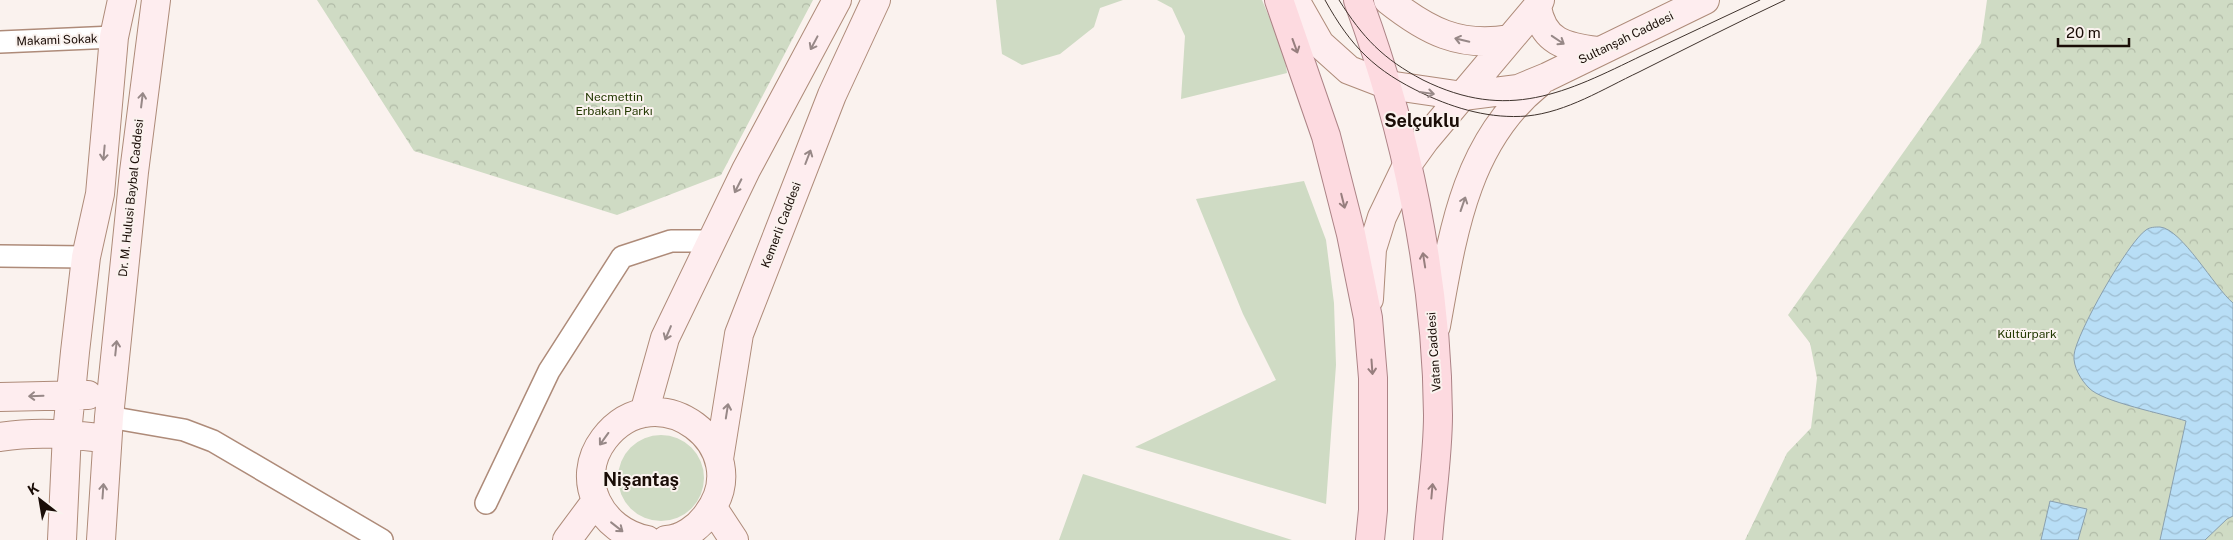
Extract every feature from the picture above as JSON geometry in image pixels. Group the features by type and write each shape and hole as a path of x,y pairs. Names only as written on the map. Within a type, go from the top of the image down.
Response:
{"main road":[{"path":"1280,0 1326,136 1346,215 1368,318 1373,378 1373,510 1370,540"},
{"name":"Vatan Caddesi","path":"1358,0 1388,85 1407,165 1417,214 1434,338 1438,417 1428,540"}],"street":[{"path":"62,540 67,433 86,257 100,194 114,37 122,0"},
{"name":"Dr. M. Hulusi Baybal Caddesi","path":"101,540 109,418 134,172 156,0"},
{"path":"644,413 665,338 746,170 837,0"},
{"name":"Kemerli Caddesi","path":"719,459 739,334 832,95 876,0"},
{"path":"1295,0 1320,44 1333,58 1349,70 1388,85 1463,96 1518,88 1547,77"},
{"path":"1388,0 1403,12 1443,35 1466,41 1488,43 1510,39"},
{"name":"Sultanşah Caddesi","path":"1547,77 1705,0"},
{"path":"1368,318 1372,249 1382,217 1407,165 1539,3"},
{"path":"1539,3 1540,19 1554,39 1564,45 1596,52"},
{"name":"Makami Sokak","path":"0,42 114,37"},
{"path":"1434,338 1450,248 1471,178 1497,126 1518,100 1547,77"},
{"path":"486,503 550,372 622,257 670,241 710,242"},
{"path":"0,256 86,257"},
{"path":"2,397 72,394 109,418 184,430 213,442 382,540"},
{"path":"647,540 634,537 618,529 605,516 596,501 592,482 593,463 599,446 610,430 626,419 644,413 663,412 682,416 698,426 711,441 719,459 721,475 719,492 713,508 702,522 688,533 666,540"},
{"path":"0,437 25,433 67,433 109,418"},
{"path":"567,540 596,501"},
{"path":"713,508 734,540"}],"green space":[{"name":"Necmettin Erbakan Parkı","path":"317,0 813,0 721,175 617,215 414,151"},
{"path":"996,0 1123,0 1100,8 1094,27 1060,54 1022,65 1002,54"},
{"path":"1157,0 1262,0 1284,53 1287,73 1181,99 1185,36 1172,8"},
{"name":"Kültürpark","path":"1987,0 2233,0 2233,540 1745,540 1787,453 1811,428 1817,378 1810,343 1788,315 1981,43"},
{"path":"1304,181 1326,240 1334,303 1336,365 1326,504 1135,447 1276,380 1243,314 1196,199"},
{"path":"661,435 677,439 691,448 700,462 704,478 700,494 691,508 677,517 661,521 645,517 631,508 622,494 618,478 622,462 631,448 645,439"},
{"path":"1083,474 1292,540 1059,540"}],"water":[{"path":"2160,227 2169,230 2178,237 2233,303 2233,516 2227,519 2205,540 2160,540 2186,421 2120,403 2096,393 2080,377 2074,360 2077,344 2084,328 2116,269 2127,252 2146,230"},
{"path":"2050,501 2087,509 2078,540 2041,540"}],"tram line":[{"path":"1325,0 1355,44 1378,67 1392,76 1424,94 1449,104 1474,112 1514,117 1542,114 1585,99 1785,0"},
{"path":"1339,0 1357,26 1375,46 1396,64 1409,72 1454,93 1482,99 1509,101 1536,98 1588,81 1760,0"}],"district":[{"name":"Selçuklu","path":"1422,120"},
{"name":"Nişantaş","path":"641,479"}]}
